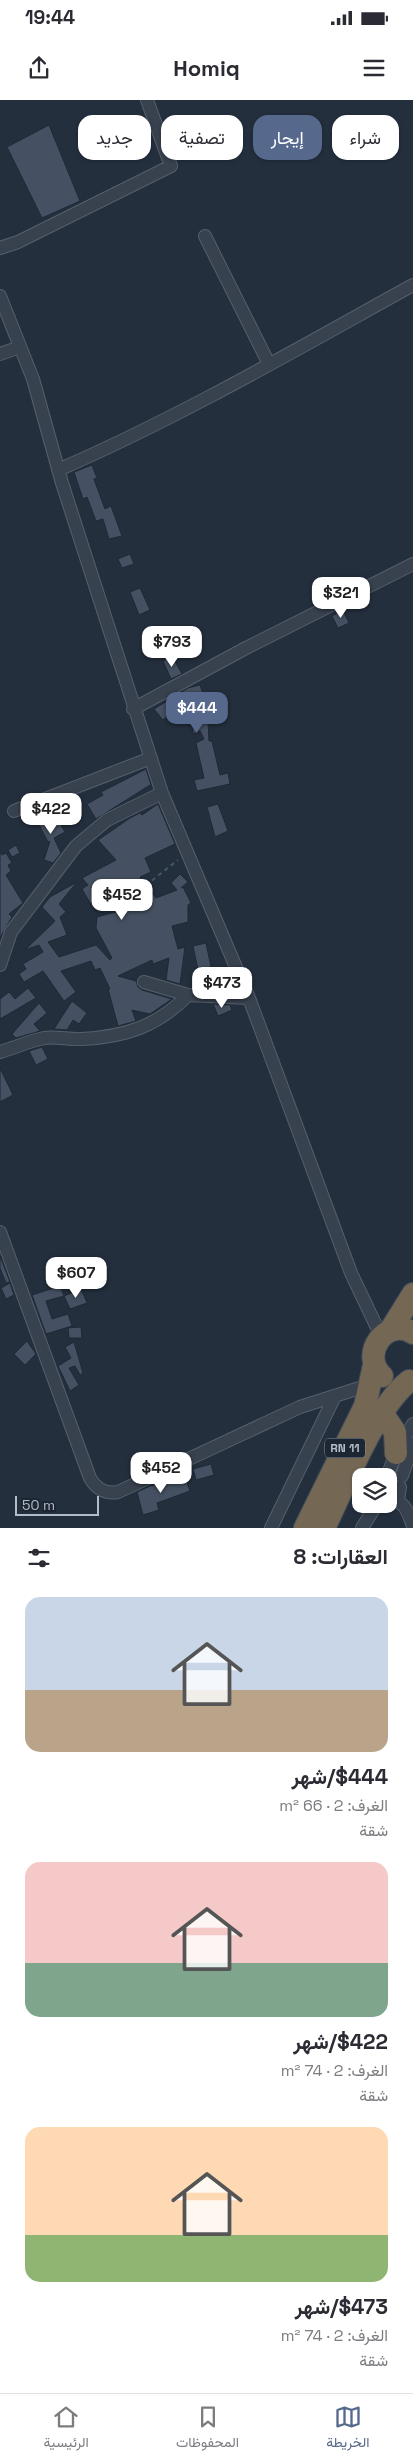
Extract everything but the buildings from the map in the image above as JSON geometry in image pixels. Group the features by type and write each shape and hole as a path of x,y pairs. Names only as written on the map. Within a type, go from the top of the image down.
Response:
{"highway":[{"path":"411,1380 399,1382 388,1380 380,1374 373,1375 372,1355 375,1345 413,1294"},
{"path":"385,1333 400,1329 413,1333"},
{"name":"RN 11","path":"305,1528 361,1416 373,1375"},
{"name":"RN 11","path":"324,1528 382,1413 400,1388 411,1380"},
{"path":"382,1413 404,1448"}],"street":[{"path":"0,248 18,242 171,166 147,100"},
{"path":"205,236 269,364"},
{"path":"58,470 102,451 269,364 413,285"},
{"path":"0,296 33,379 58,470 162,793 249,998 351,1273 385,1333"},
{"path":"0,354 20,347"},
{"path":"134,709 246,648 413,564"},
{"path":"14,811 151,758"},
{"path":"0,965 11,932 76,846 107,820 162,793"},
{"path":"144,982 188,995 249,998"},
{"path":"0,1052 45,1038 82,1039 114,1036 152,1025 173,1011 188,995"},
{"path":"0,1232 90,1478 99,1489 108,1492 118,1492 300,1407 335,1396 373,1375"},
{"path":"271,1528 335,1396"},
{"path":"392,1468 404,1448 413,1424"},
{"path":"397,1491 401,1482 404,1448"},
{"path":"397,1502 406,1507 413,1526"},
{"path":"362,1528 371,1513"}],"path":[{"path":"123,893 145,886 187,852"}]}
